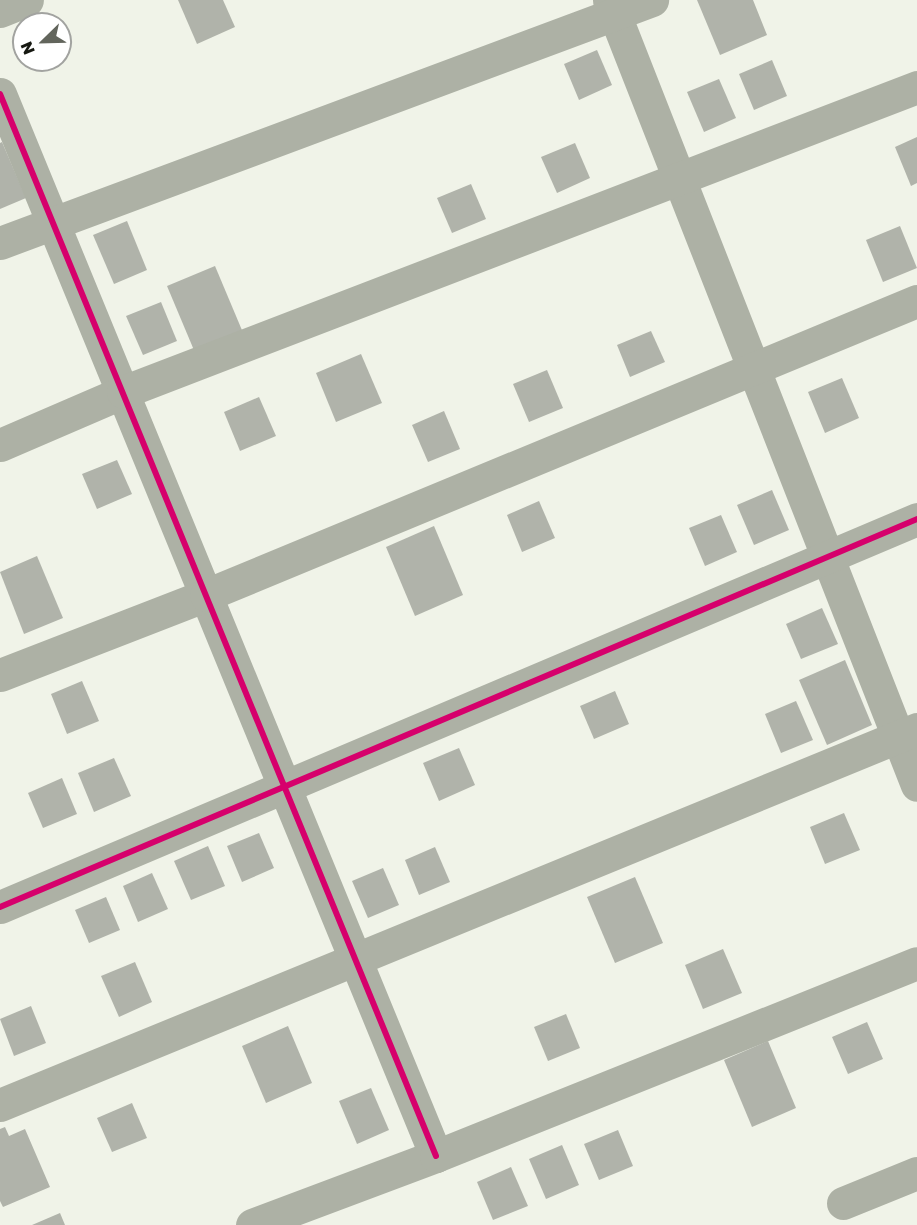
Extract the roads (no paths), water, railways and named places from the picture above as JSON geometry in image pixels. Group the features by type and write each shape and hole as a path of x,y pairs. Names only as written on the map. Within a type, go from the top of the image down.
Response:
{"street":[{"path":"0,11 27,0"},
{"path":"0,243 611,7 652,0"},
{"path":"611,7 826,556 908,733 917,785"},
{"path":"0,445 123,392 917,87"},
{"path":"0,94 436,1156"},
{"path":"0,675 206,595 917,301"},
{"path":"0,907 917,519"},
{"path":"0,1105 908,733"},
{"path":"252,1225 436,1156 917,963"},
{"path":"843,1203 917,1173"}]}
